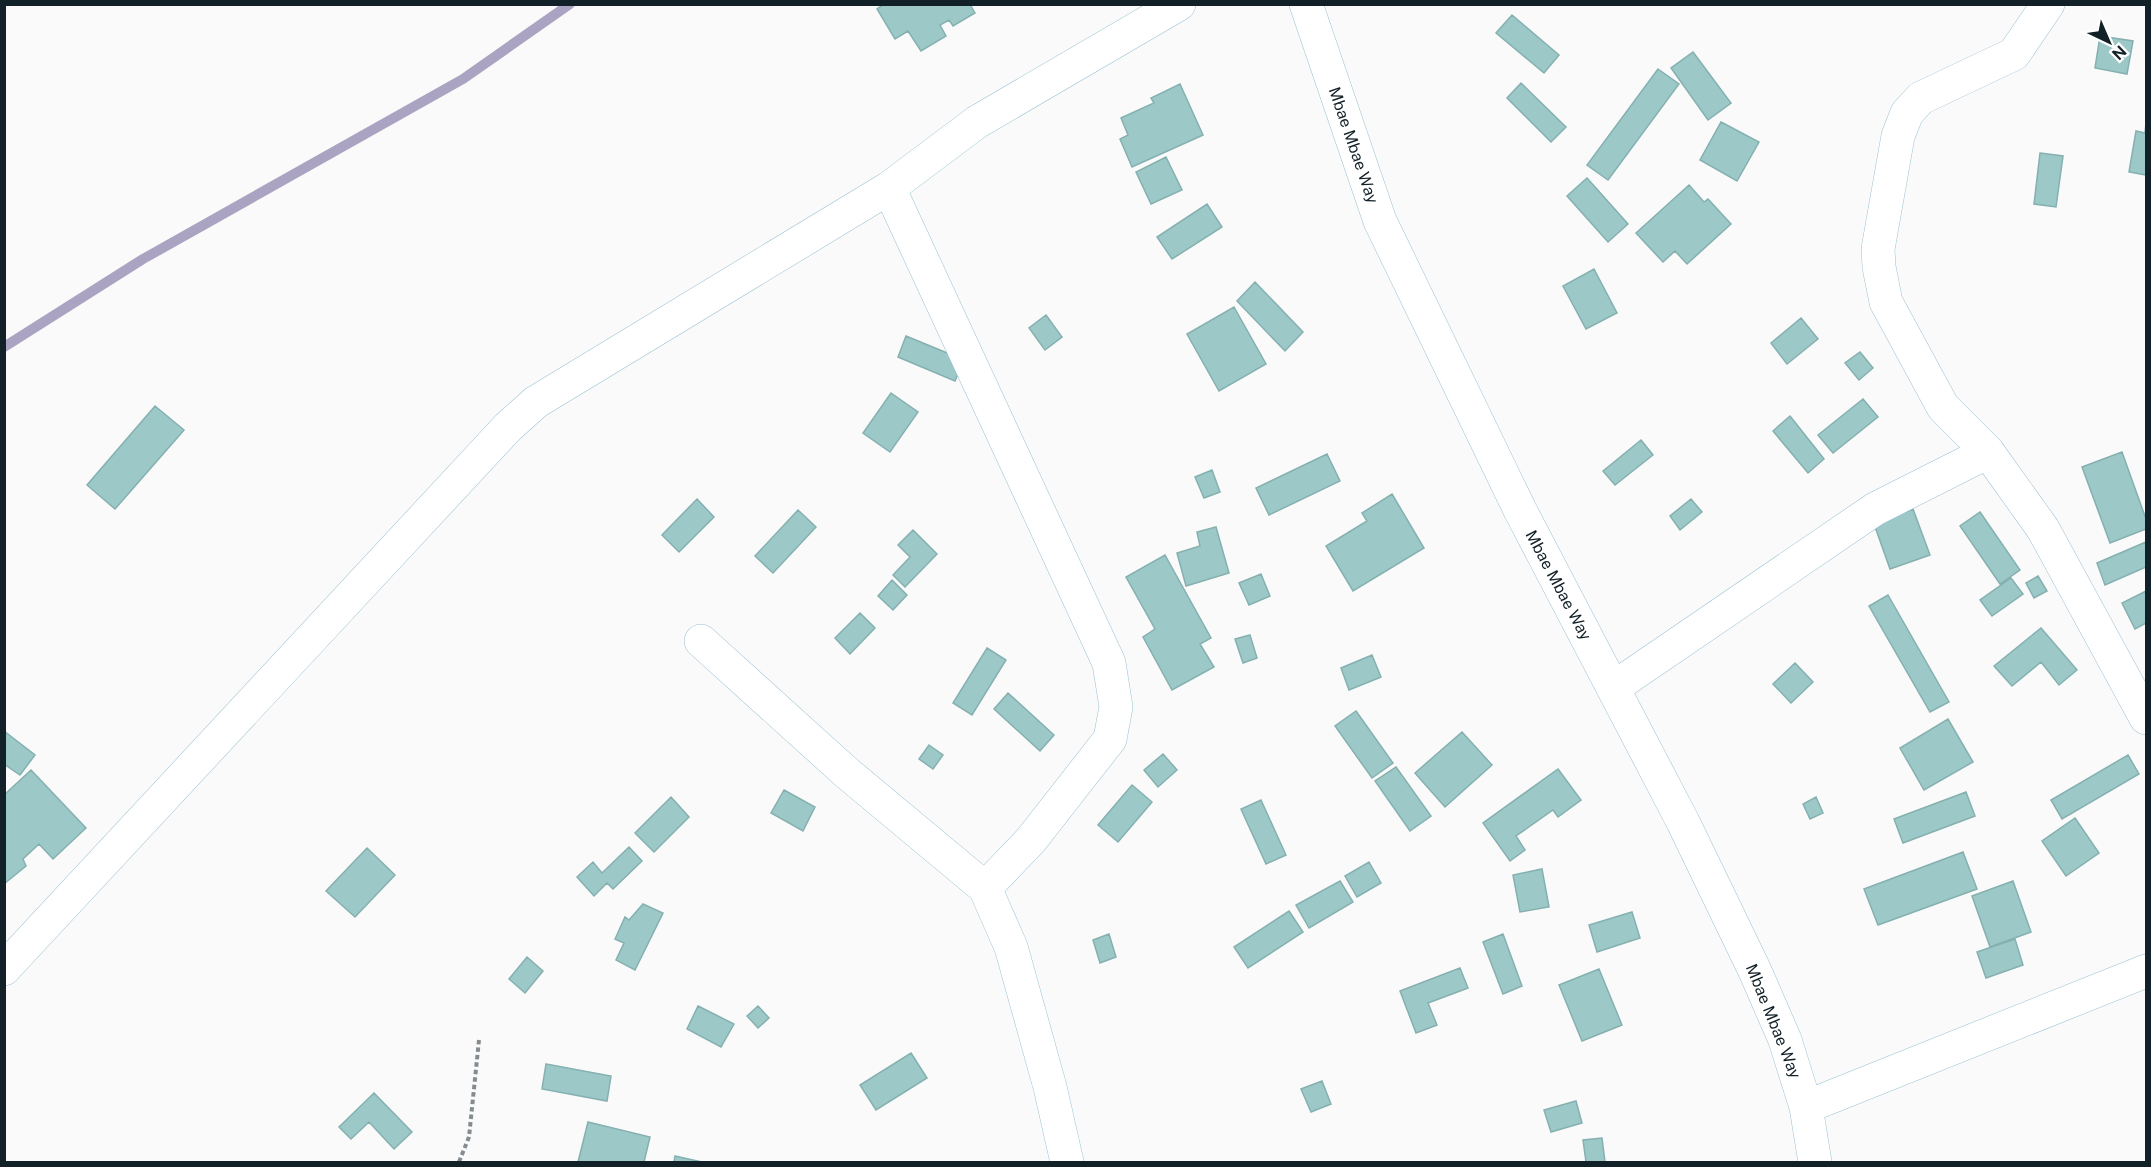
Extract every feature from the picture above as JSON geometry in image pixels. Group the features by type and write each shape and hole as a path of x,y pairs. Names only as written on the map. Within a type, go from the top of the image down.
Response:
{"street":[{"path":"4,969 508,427 536,402 889,188 977,122 1179,4"},
{"name":"Mbae Mbae Way","path":"1306,4 1380,221 1520,510 1683,822 1755,971 1785,1040 1806,1107 1815,1162"},
{"path":"2048,4 2013,54 1921,98 1907,113 1898,136 1878,249 1879,267 1886,302 1943,406 1988,452 2043,529 2146,718"},
{"path":"889,188 1109,663 1116,707 1110,739 1031,840 985,888"},
{"path":"1613,688 1875,509 1988,452"},
{"path":"701,641 847,773 985,888 1011,947 1050,1087 1067,1162"},
{"path":"1806,1107 2146,971"}],"path":[{"path":"459,1162 469,1137 479,1040"}],"building":[{"path":"884,4 973,4 971,6 975,13 953,26 949,20 940,25 946,36 921,51 908,31 895,39 877,9"},
{"path":"1512,15 1559,55 1544,73 1496,33"},
{"path":"2100,36 2133,41 2127,74 2095,68"},
{"path":"1693,52 1731,103 1708,120 1671,68"},
{"path":"1658,69 1679,84 1608,180 1587,165"},
{"path":"1521,83 1566,127 1551,142 1507,98"},
{"path":"1180,84 1203,135 1132,167 1120,139 1128,135 1121,118 1154,103 1151,98"},
{"path":"1721,122 1759,142 1737,181 1700,160"},
{"path":"2146,123 2146,175 2129,172 2136,131 2145,133"},
{"path":"2040,153 2063,156 2056,207 2034,204"},
{"path":"1166,157 1182,190 1151,204 1136,172"},
{"path":"1587,178 1628,224 1608,242 1567,196"},
{"path":"1689,185 1704,202 1708,199 1731,224 1687,264 1675,251 1663,262 1636,233"},
{"path":"1207,204 1222,227 1172,259 1157,237"},
{"path":"1594,269 1617,313 1586,329 1563,286"},
{"path":"1255,282 1303,332 1285,351 1237,301"},
{"path":"1234,307 1266,364 1219,391 1187,334"},
{"path":"1046,315 1062,337 1045,350 1029,328"},
{"path":"1801,318 1818,339 1787,364 1771,343"},
{"path":"906,336 964,360 955,381 898,357"},
{"path":"1860,352 1873,368 1859,380 1845,363"},
{"path":"891,393 918,412 890,452 863,433"},
{"path":"1863,399 1878,417 1833,453 1818,435"},
{"path":"155,406 184,430 115,509 87,485"},
{"path":"1790,416 1824,459 1808,473 1773,431"},
{"path":"1641,440 1653,455 1615,485 1603,471"},
{"path":"2122,452 2146,519 2146,529 2110,543 2082,467"},
{"path":"1327,454 1340,481 1269,515 1256,488"},
{"path":"1212,470 1220,492 1204,498 1195,477"},
{"path":"1392,494 1424,548 1353,591 1326,546 1367,521 1362,513"},
{"path":"697,499 714,517 679,552 662,535"},
{"path":"1691,499 1702,512 1680,530 1670,516"},
{"path":"1913,509 1930,555 1890,569 1874,524"},
{"path":"798,510 816,527 773,573 755,556"},
{"path":"1980,512 2020,570 2000,584 1960,526"},
{"path":"1216,527 1229,573 1186,586 1177,553 1200,546 1197,532"},
{"path":"913,530 937,554 905,587 893,575 910,557 898,545"},
{"path":"2146,542 2146,567 2105,585 2097,563"},
{"path":"1165,555 1211,638 1200,644 1214,667 1172,690 1143,637 1155,629 1126,577"},
{"path":"1261,574 1270,596 1249,605 1239,583"},
{"path":"2038,576 2047,591 2034,598 2026,583"},
{"path":"2011,578 2023,594 1992,616 1980,600"},
{"path":"892,580 907,595 893,610 878,596"},
{"path":"2146,591 2146,623 2135,629 2122,603"},
{"path":"1888,595 1949,702 1930,712 1869,606"},
{"path":"860,613 875,628 850,654 835,638"},
{"path":"2041,628 2077,670 2059,685 2041,662 2012,686 1994,666"},
{"path":"1250,635 1257,658 1243,663 1235,639"},
{"path":"987,648 1006,660 972,715 953,703"},
{"path":"1372,655 1381,677 1349,690 1341,668"},
{"path":"1795,663 1813,682 1791,703 1773,684"},
{"path":"1008,693 1054,735 1040,751 994,709"},
{"path":"1356,711 1393,763 1372,778 1335,726"},
{"path":"1948,719 1973,762 1924,790 1900,748"},
{"path":"4,731 35,755 20,775 4,764"},
{"path":"1462,732 1492,765 1445,807 1415,773"},
{"path":"929,745 943,755 933,769 919,759"},
{"path":"1163,754 1177,770 1158,787 1144,770"},
{"path":"2128,755 2139,774 2062,819 2051,800"},
{"path":"1396,767 1431,816 1410,831 1375,781"},
{"path":"1558,769 1581,800 1558,817 1553,810 1516,836 1525,850 1510,861 1483,823"},
{"path":"31,770 86,828 53,859 39,844 23,859 26,866 4,884 4,795"},
{"path":"1132,785 1152,802 1118,842 1098,825"},
{"path":"784,790 815,807 803,831 771,813"},
{"path":"1966,792 1975,816 1903,843 1894,819"},
{"path":"671,797 689,817 654,852 635,833"},
{"path":"1816,797 1823,813 1810,819 1803,804"},
{"path":"1261,800 1286,855 1266,864 1241,809"},
{"path":"2075,818 2099,853 2066,876 2042,841"},
{"path":"629,847 642,861 613,889 607,883 594,896 577,877 593,862 602,873"},
{"path":"367,848 395,875 355,917 326,891"},
{"path":"1963,852 1977,889 1878,925 1864,889"},
{"path":"1369,862 1381,883 1357,897 1345,876"},
{"path":"1542,869 1549,907 1520,912 1513,875"},
{"path":"1340,881 1353,902 1309,928 1296,905"},
{"path":"2013,881 2031,932 1990,947 1972,896"},
{"path":"643,904 663,913 635,970 616,960 624,943 615,939 625,917 629,920"},
{"path":"1289,911 1303,932 1248,968 1234,947"},
{"path":"1632,912 1640,938 1597,952 1589,925"},
{"path":"1109,934 1116,957 1100,963 1093,940"},
{"path":"1503,934 1522,986 1503,994 1483,942"},
{"path":"2015,939 2023,965 1986,978 1977,952"},
{"path":"527,957 543,971 525,993 509,979"},
{"path":"1460,968 1468,988 1428,1003 1437,1025 1416,1033 1400,991"},
{"path":"1599,969 1622,1025 1582,1041 1559,985"},
{"path":"698,1006 734,1024 721,1047 687,1029"},
{"path":"758,1006 769,1018 758,1028 747,1016"},
{"path":"911,1053 927,1078 876,1110 860,1085"},
{"path":"546,1064 611,1076 607,1101 542,1089"},
{"path":"1322,1081 1331,1104 1311,1112 1301,1089"},
{"path":"374,1093 412,1132 394,1149 369,1122 351,1139 339,1127"},
{"path":"1576,1101 1582,1123 1551,1132 1544,1110"},
{"path":"588,1122 650,1137 644,1162 578,1162"},
{"path":"1602,1138 1605,1162 1586,1162 1583,1140"},
{"path":"675,1156 702,1162 674,1162"}],"waterway":[{"path":"4,347 143,259 463,79 570,4"}]}
